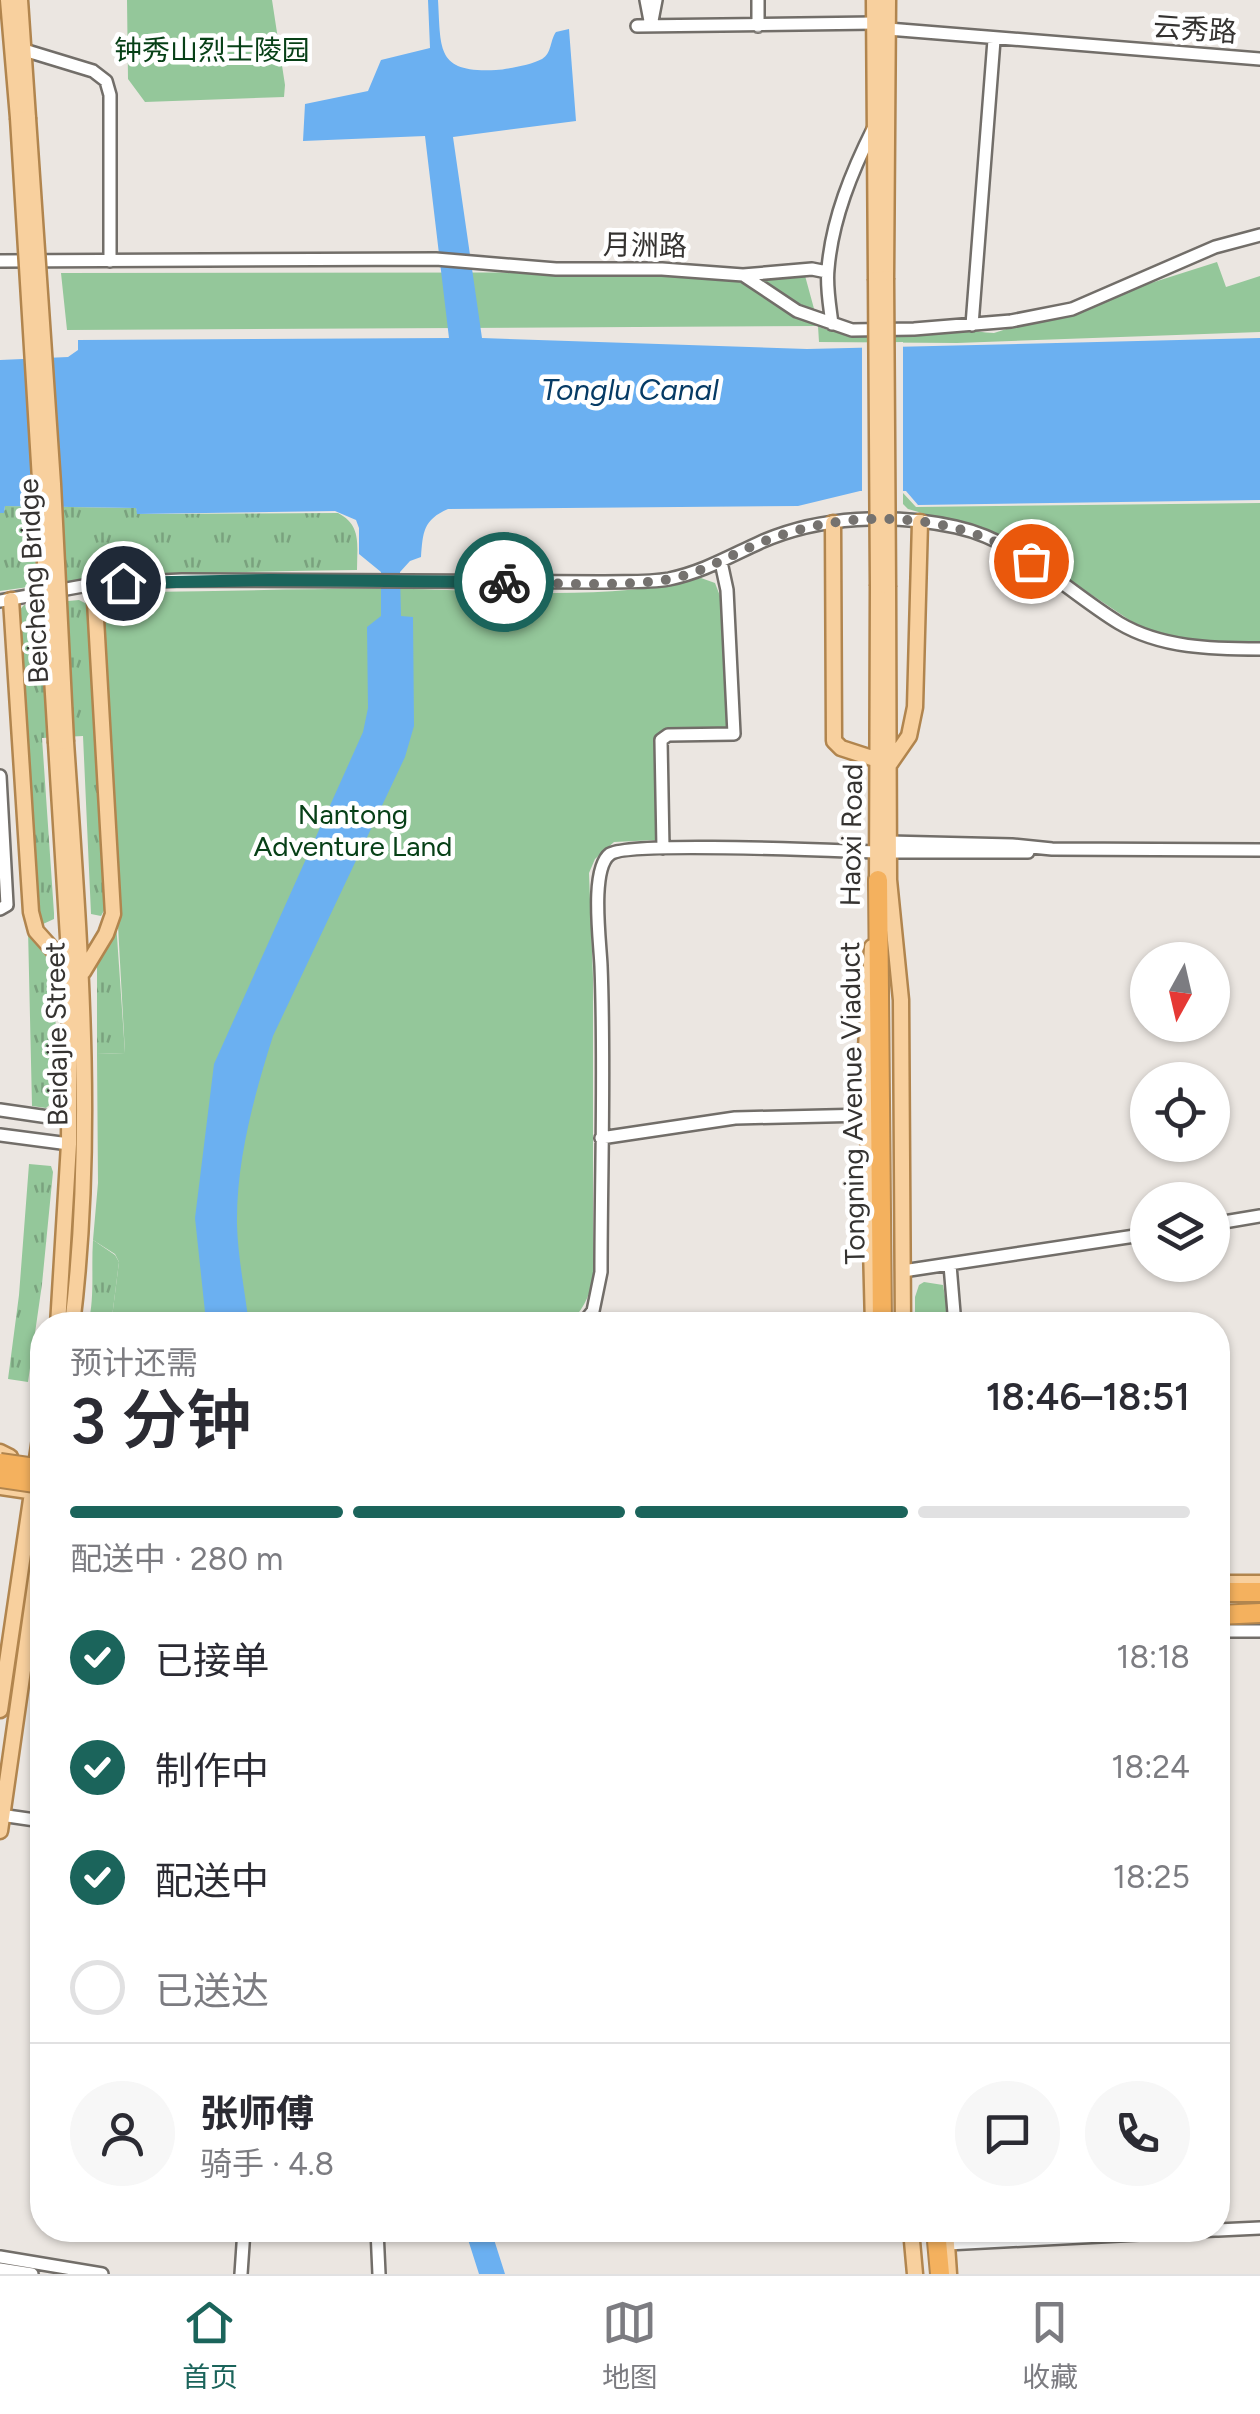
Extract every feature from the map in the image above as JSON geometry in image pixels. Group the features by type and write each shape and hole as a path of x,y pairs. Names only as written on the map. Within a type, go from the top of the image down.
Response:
{"highway":[{"name":"Tongning Avenue Viaduct","path":"883,880 892,1312"},
{"name":"Tongning Avenue Viaduct","path":"882,1312 886,1145"},
{"path":"2,1456 30,1462"},
{"path":"0,1478 30,1487"},
{"path":"1230,1592 1260,1592"},
{"path":"1230,1608 1260,1612"},
{"path":"1230,1615 1260,1612"},
{"path":"926,2242 928,2274"},
{"path":"940,2274 942,2242"}],"main road":[{"path":"8,0 12,47"},
{"path":"12,47 20,0"},
{"path":"874,0 881,26 881,278"},
{"path":"881,278 876,123 881,26 888,0"},
{"name":"Beicheng Bridge","path":"12,47 23,118 61,742"},
{"name":"Haoxi Road","path":"873,1312 868,988 885,848 881,278"},
{"path":"833,523 834,741 841,748 883,763 909,736 914,707 920,522"},
{"path":"6,601 34,922 42,940 76,971 106,934 114,900 94,584"},
{"name":"Beidajie Street","path":"61,742 84,1176 73,1312"},
{"name":"Haoxi Road","path":"883,880 901,1000 903,1312"},
{"path":"34,922 46,933 58,931 72,918 86,928 97,927 107,920 114,900"},
{"name":"Beidajie Street","path":"59,1312 76,971"},
{"path":"0,1487 30,1489"},
{"path":"0,1710 30,1541"},
{"path":"1230,1583 1260,1583"},
{"path":"1,1821 30,1620"},
{"path":"913,2242 915,2274"},
{"path":"944,2242 949,2274"}],"street":[{"path":"646,0 651,26"},
{"path":"651,26 656,0"},
{"path":"758,0 758,26"},
{"name":"云秀路","path":"637,26 881,26 994,40 1260,59"},
{"path":"972,324 994,40"},
{"path":"12,47 92,71 106,80 110,94 110,261"},
{"path":"832,324 827,272 836,222 859,157 876,123"},
{"name":"月洲路","path":"0,261 436,259 556,269 662,269 743,275 797,311 852,330 1010,321 1072,309 1215,247 1260,235"},
{"path":"743,275 812,269 827,272"},
{"path":"6,601 94,584 182,580 666,580 804,528 859,519 958,527 1010,548 1122,625 1196,647 1260,649"},
{"path":"662,848 661,740 668,735 734,734 728,590 721,562"},
{"path":"0,776 7,905 0,909"},
{"path":"593,1312 602,1272 598,885 602,866 610,854 662,848 885,848 1012,854 1052,849 1260,850"},
{"path":"0,1110 70,1120"},
{"path":"601,1138 734,1118 868,1115"},
{"path":"0,1135 69,1144"},
{"path":"1230,1221 1260,1216"},
{"path":"902,1271 1130,1237"},
{"path":"950,1265 955,1312"},
{"path":"1230,1631 1260,1631"},
{"path":"1,1821 30,1820"},
{"path":"1230,2229 1260,2228"},
{"path":"241,2274 243,2242"},
{"path":"378,2242 379,2274"},
{"path":"0,2257 102,2274"},
{"path":"0,2269 32,2274"}],"green space":[{"name":"钟秀山烈士陵园","path":"127,0 272,0 284,97 145,102 128,79"},
{"path":"1217,262 1226,287 1260,276 1260,332 957,343 819,342 818,326 67,330 61,273 804,272 819,327 873,336 962,330 994,333"},
{"path":"903,493 916,507 1260,503 1260,644 1178,640 1140,627 1015,544 985,531 908,509 903,504"},
{"path":"5,506 136,508 138,514 338,513 355,530 357,570 133,577 0,591 0,513"},
{"name":"Nantong Adventure Land","path":"701,578 715,583 720,596 727,729 669,731 656,736 656,840 614,842 595,859 589,873 593,1279 579,1312 113,1312 119,1262 115,1254 93,1240 98,1183 97,1054 125,1053 100,598 106,594 145,592 312,589 595,592"},
{"path":"79,600 88,609 107,905 101,916 91,914 83,736 42,738 54,913 54,919 43,924 38,921 17,613 24,605"},
{"path":"116,922 125,1053 97,1054 97,961"},
{"path":"28,929 56,971 55,1100 46,1108 32,1106"},
{"path":"29,1164 51,1166 38,1312 30,1312 28,1382 8,1379"},
{"path":"93,1240 119,1262 113,1312 90,1312"},
{"path":"919,1285 943,1285 948,1312 915,1312"}],"water":[{"name":"Tonglu Canal","path":"428,0 438,0 446,55 462,67 476,70 496,70 542,59 556,32 569,29 576,121 453,137 482,338 807,349 1260,338 1260,500 918,505 906,491 860,491 798,506 448,509 434,518 424,534 421,557 410,561 400,572 401,616 413,617 414,726 405,757 273,1036 259,1082 237,1201 247,1312 205,1312 195,1218 214,1064 363,732 368,708 367,627 381,616 381,572 359,554 356,520 335,511 137,514 136,508 5,506 4,513 0,513 0,360 68,357 78,350 78,340 449,338 425,136 303,141 305,104 368,91 381,60 430,48"},
{"path":"469,2242 495,2242 505,2274 479,2274"}],"pier":[{"path":"903,342 903,496 862,496 862,343"}],"way so far":[{"path":"504,582 666,580 704,570 762,542 804,528 859,519 911,520 958,527 1031,561"}],"route":[{"path":"123,583 504,582"}]}
